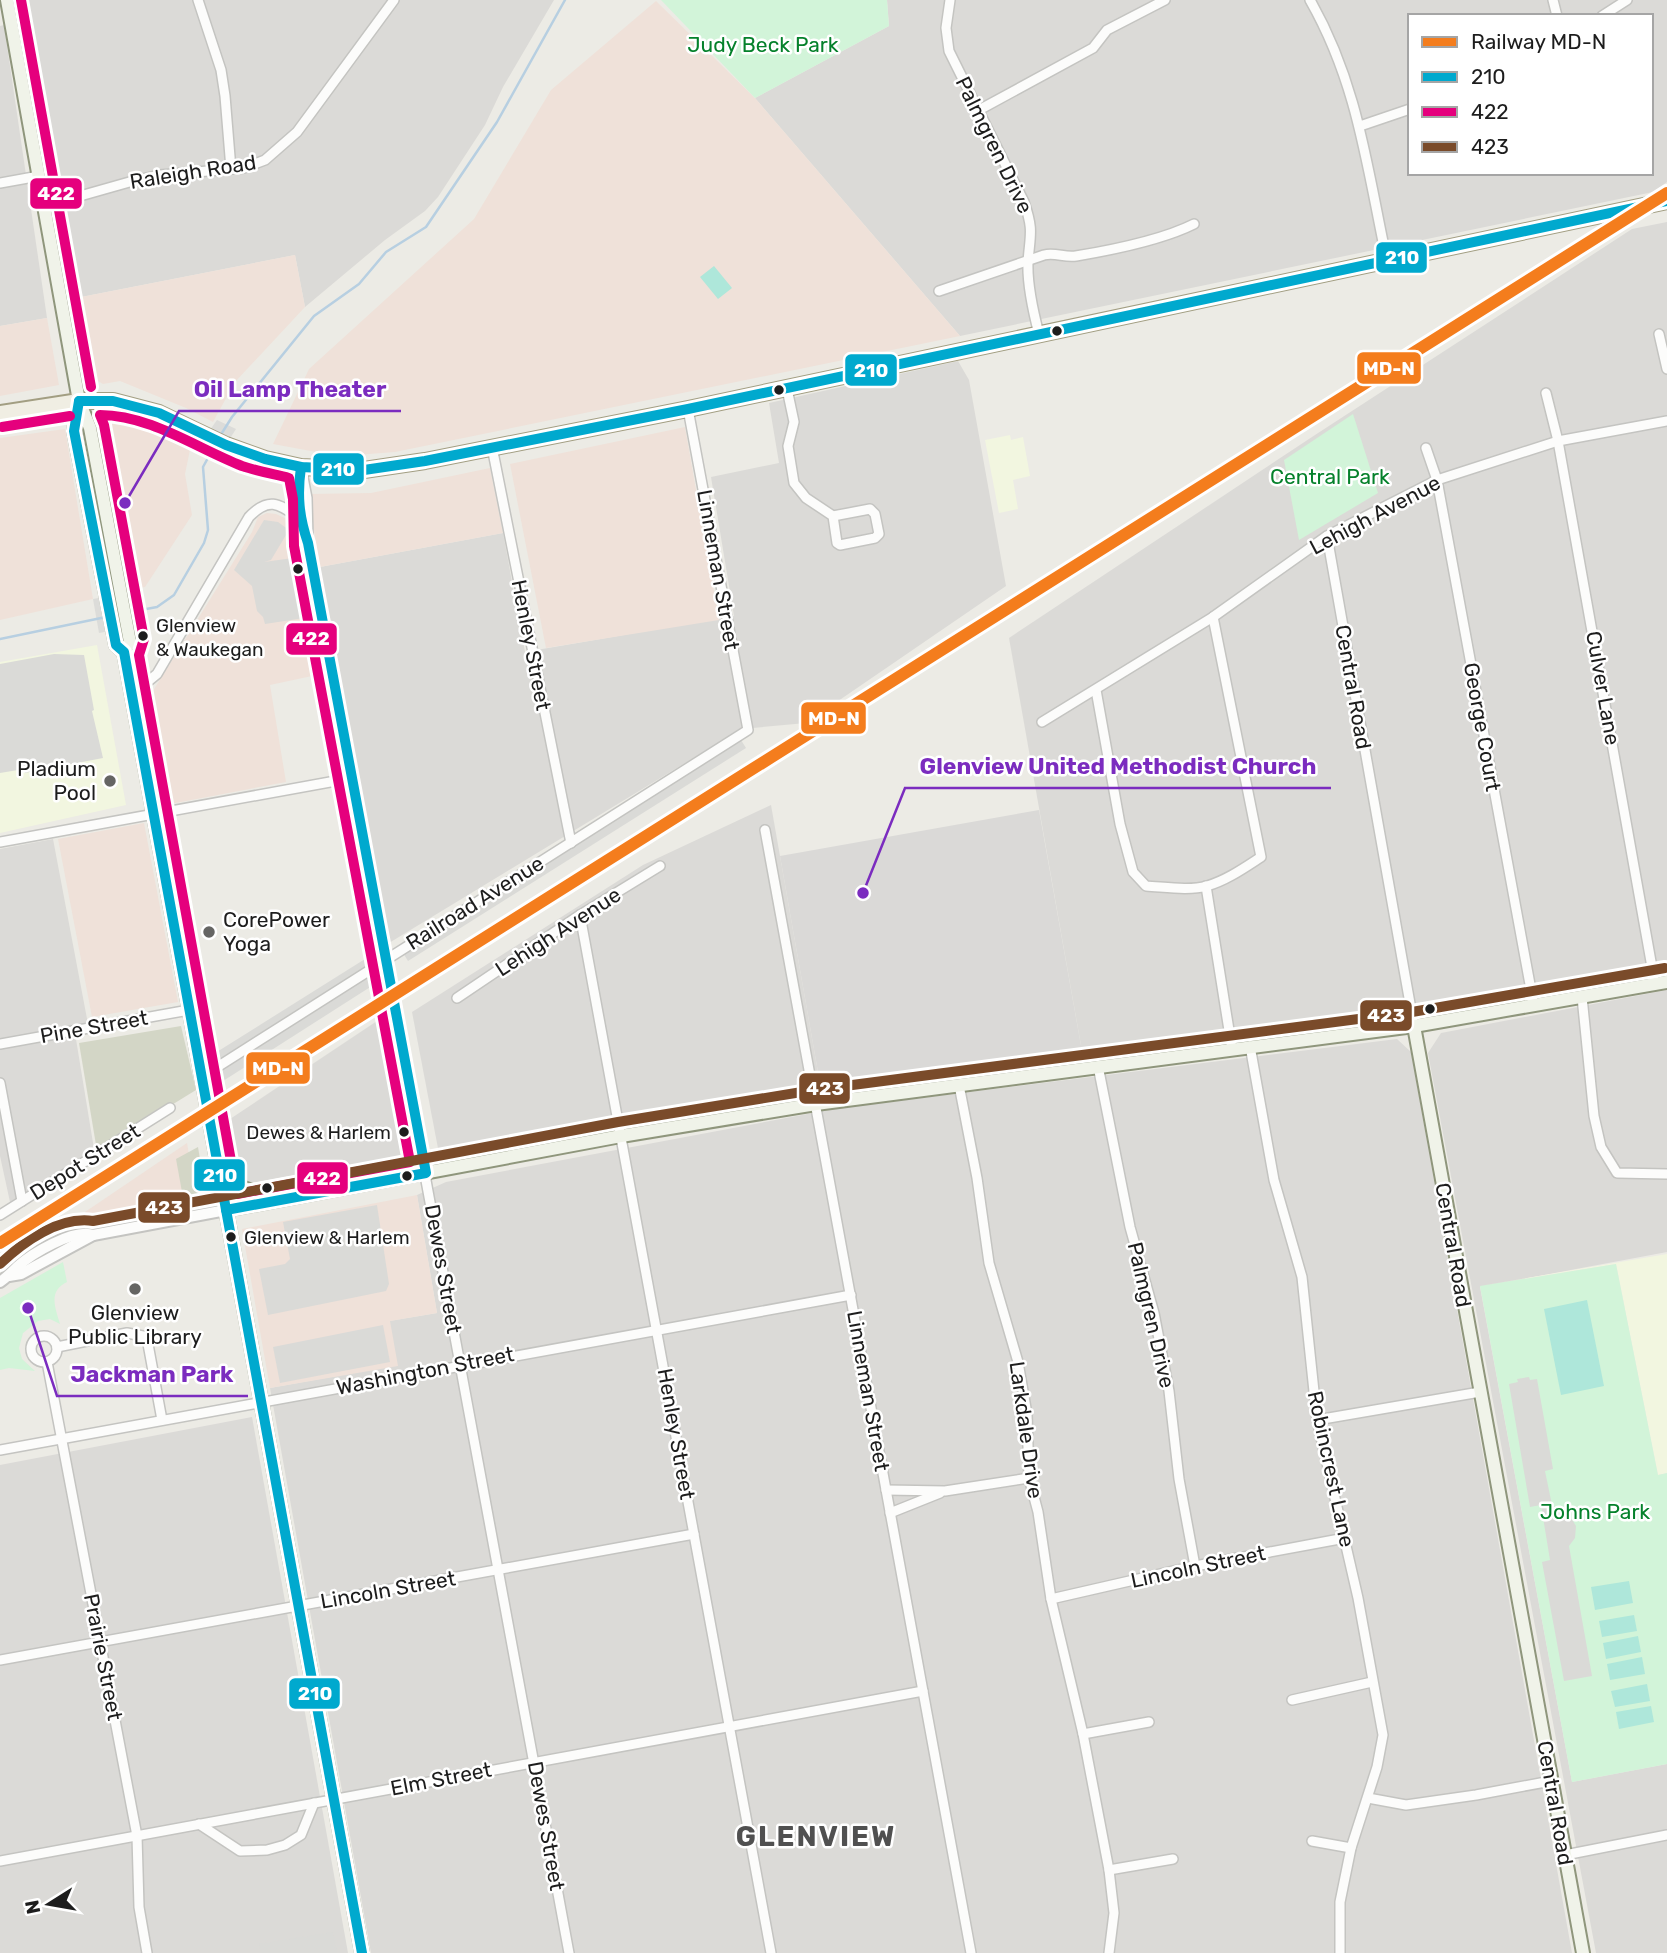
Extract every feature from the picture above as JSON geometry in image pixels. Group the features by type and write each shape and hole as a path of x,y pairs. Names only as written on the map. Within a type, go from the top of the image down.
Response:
{"main road":[{"path":"6,0 79,401 90,428 122,593 130,642 124,652"},
{"path":"0,413 79,401 113,401 159,414 265,459 301,467 364,470 416,463 688,409 1667,201"},
{"path":"79,401 74,431 116,645 124,652 362,1953"},
{"path":"226,1210 621,1136 816,1104 1414,1026 1661,983"},
{"name":"Central Road","path":"1414,1026 1583,1953"},
{"path":"219,1172 233,1185 287,1198"}],"street":[{"path":"198,0 221,70 230,169"},
{"name":"Raleigh Road","path":"44,209 132,181 160,175 230,169 265,160 297,132 394,0"},
{"name":"Palmgren Drive","path":"950,0 946,28 949,51 1030,219 1032,236 1028,262 1034,316 1039,334"},
{"path":"979,110 1093,48 1107,30 1165,0"},
{"path":"1310,0 1335,49 1360,126 1387,261"},
{"path":"1605,14 1627,0"},
{"path":"1360,126 1408,110"},
{"path":"0,183 38,176"},
{"path":"940,291 1051,253 1073,257 1176,233 1194,224"},
{"path":"1659,334 1667,369"},
{"path":"787,388 794,422 788,446 794,483 806,498 833,516 870,509 875,514 879,534 876,538 840,545 837,543 833,516"},
{"name":"Culver Lane","path":"1546,393 1558,441 1661,983"},
{"name":"Linneman Street","path":"688,409 748,730"},
{"name":"Lehigh Avenue","path":"1042,722 1213,617 1326,536 1437,480 1558,441 1667,421"},
{"name":"Henley Street","path":"492,447 571,843"},
{"name":"George Court","path":"1426,448 1437,480 1534,1006"},
{"name":"Dewes Street","path":"301,467 297,492 298,517 308,543"},
{"name":"Dewes Street","path":"301,467 307,498 308,543 569,1953"},
{"path":"130,688 146,683 157,674 249,517 259,507 274,504 283,506 298,517"},
{"name":"Central Road","path":"1326,536 1414,1026"},
{"path":"1096,690 1120,824 1133,872 1146,886 1206,886 1231,876 1261,857 1213,617"},
{"name":"Railroad Avenue","path":"200,1073 211,1071 748,730"},
{"path":"0,842 352,778"},
{"name":"Linneman Street","path":"765,830 971,1953"},
{"name":"Lehigh Avenue","path":"457,998 580,915 660,866"},
{"path":"1206,886 1232,1049"},
{"name":"Henley Street","path":"580,915 771,1953"},
{"path":"1582,997 1594,1116 1601,1147 1617,1173 1667,1174"},
{"name":"Pine Street","path":"0,1044 189,1010"},
{"name":"Robincrest Lane","path":"1250,1046 1274,1180 1301,1277 1317,1420 1345,1538 1383,1735 1368,1798 1351,1848 1340,1902 1340,1953"},
{"name":"Palmgren Drive","path":"1098,1066 1130,1227 1159,1339 1169,1391 1179,1479 1195,1566"},
{"path":"0,1083 22,1202"},
{"name":"Larkdale Drive","path":"959,1084 977,1178 989,1263 1020,1375 1027,1413 1029,1478 1038,1512 1051,1599 1083,1734 1109,1870 1114,1913 1109,1953"},
{"name":"Depot Street","path":"0,1214 170,1108"},
{"path":"5,1279 21,1274 93,1235 226,1210"},
{"name":"Washington Street","path":"0,1450 850,1295"},
{"path":"57,1347 127,1333 143,1336 148,1344 162,1420"},
{"path":"37,1337 53,1339 57,1347 54,1358 47,1362 38,1361 32,1356 32,1343 37,1337"},
{"name":"Prairie Street","path":"47,1362 137,1836 139,1907 147,1953"},
{"path":"1317,1420 1480,1392"},
{"path":"886,1490 945,1491 1029,1478"},
{"path":"890,1513 945,1491"},
{"name":"Lincoln Street","path":"0,1660 694,1534"},
{"name":"Lincoln Street","path":"1051,1599 1195,1566 1345,1538"},
{"path":"1292,1700 1372,1682"},
{"name":"Elm Street","path":"0,1861 923,1691"},
{"path":"1083,1734 1149,1722"},
{"path":"1368,1798 1406,1805 1551,1780"},
{"path":"200,1824 240,1851 267,1850 285,1845 301,1835 314,1803"},
{"path":"1565,1855 1667,1835"},
{"path":"1312,1841 1351,1848"},
{"path":"1109,1870 1173,1859"}],"shaded area":[{"path":"13,0 554,0 503,87 485,125 438,197 425,211 385,240 305,307 295,255 71,299"},
{"path":"887,0 1667,0 1667,182 1653,192 960,336 755,98 889,26"},
{"path":"656,1 755,98 960,336 395,452 356,455 316,452 273,444 309,369 474,219 551,90"},
{"path":"4,25 47,318 0,326 0,26"},
{"path":"1667,222 1667,973 1518,1001 1083,1057 1009,638 1632,229"},
{"path":"295,255 305,307 235,382 213,422 120,381 103,384 86,374 71,299"},
{"path":"714,266 732,288 718,299 700,277"},
{"path":"47,318 59,385 0,396 0,326"},
{"path":"958,361 969,380 1006,586 806,723 741,729 389,943 320,567 503,533 525,652 734,616 711,477 779,463 769,403"},
{"path":"118,417 137,422 191,445 185,474 192,515 145,587 132,590 96,421"},
{"path":"685,427 719,620 546,648 510,464"},
{"path":"65,429 93,599 0,620 0,438"},
{"path":"1010,435 1011,440 1023,437 1030,476 1013,480 1018,509 999,513 985,440"},
{"path":"490,468 503,533 320,567 308,494 371,493"},
{"path":"267,513 289,520 303,542 326,673 270,685 286,782 165,805 146,702 252,532 258,517"},
{"path":"264,520 278,522 289,530 271,560 264,562 293,558 304,618 265,624 257,611 252,586 234,570"},
{"path":"97,645 126,805 0,833 0,662"},
{"path":"54,654 84,655 94,710 92,711 103,758 25,773 24,769 0,773 0,664"},
{"path":"741,740 746,748 408,961 403,953"},
{"path":"771,805 821,1089 441,1164 412,1012 643,865"},
{"path":"1039,810 1083,1057 821,1089 780,856"},
{"path":"144,823 178,1002 92,1017 58,839"},
{"path":"53,839 88,1024 74,1027 94,1149 10,1202 0,1156 0,849"},
{"path":"365,959 375,984 223,1081 212,1055"},
{"path":"1667,990 1667,1252 1480,1287 1572,1782 1667,1764 1667,1953 1596,1953 1428,1053 1441,1033"},
{"path":"386,1015 411,1163 258,1191 235,1180 224,1123"},
{"path":"181,1026 196,1090 97,1151 79,1043"},
{"path":"1397,1039 1411,1052 1572,1953 371,1953 270,1388 397,1365 389,1321 437,1313 417,1195 446,1182 834,1109"},
{"path":"187,1143 197,1199 86,1217 85,1212"},
{"path":"198,1147 206,1195 184,1203 176,1159"},
{"path":"417,1195 437,1313 390,1321 398,1366 270,1388 242,1229"},
{"path":"377,1205 389,1284 386,1291 268,1315 259,1269 285,1264 290,1259 283,1222"},
{"path":"1667,1254 1667,1473 1658,1475 1616,1264 1480,1286"},
{"path":"1587,1300 1604,1386 1561,1395 1544,1309"},
{"path":"383,1325 390,1362 280,1383 273,1347"},
{"path":"1529,1377 1530,1380 1537,1379 1553,1469 1545,1471 1552,1505 1570,1516 1576,1526 1575,1538 1569,1546 1592,1676 1564,1681 1542,1562 1550,1560 1541,1505 1530,1507 1509,1384"},
{"path":"252,1417 348,1953 0,1953 0,1465"},
{"path":"1629,1581 1633,1603 1595,1610 1591,1587"},
{"path":"1634,1615 1637,1631 1602,1637 1599,1621"},
{"path":"1638,1636 1641,1652 1606,1659 1603,1643"},
{"path":"1642,1657 1645,1674 1610,1680 1607,1664"},
{"path":"1647,1684 1650,1701 1615,1707 1611,1691"},
{"path":"1651,1706 1654,1722 1619,1729 1616,1712"},
{"path":"333,1932 337,1953 261,1953 259,1944"}],"green space":[{"name":"Judy Beck Park","path":"661,0 887,0 889,26 755,98"},
{"name":"Central Park","path":"1353,414 1378,493 1299,540 1284,460"},
{"path":"63,1262 67,1282 57,1290 54,1300 60,1324 50,1319 38,1321 23,1333 19,1348 22,1359 35,1371 9,1368 0,1370 0,1298"},
{"name":"Johns Park","path":"1616,1264 1658,1475 1667,1473 1667,1764 1572,1782 1480,1286"}],"pier":[{"path":"217,420 236,429 216,460 196,450"},
{"path":"137,591 143,625 99,633 93,599"}],"waterway":[{"path":"220,436 232,417 314,316 359,284 386,252 426,227 497,122 565,0"},
{"path":"130,612 157,607 174,595 204,543 208,530 203,467 215,445"},
{"path":"0,639 106,617"}],"rail line":[{"name":"MD-N","path":"0,1243 1667,193"}],"transit line":[{"name":"422","path":"21,0 91,387"},
{"name":"210","path":"79,401 113,401 159,413 226,445 265,459 301,467 364,470 425,461 688,409 1667,201"},
{"name":"210","path":"79,401 74,431 116,645 124,652 362,1953"},
{"name":"422","path":"100,415 137,420 242,466 289,478 293,499 294,546 410,1162 237,1194 139,655 144,639 100,415"},
{"name":"422","path":"2,427 70,416"},
{"name":"210","path":"226,1210 426,1173 301,515 301,467"},
{"name":"423","path":"0,1264 42,1232 67,1223 93,1221 618,1122 814,1090 1412,1012 1665,968"}],"place":[{"name":"Oil Lamp Theater","path":"125,503"},
{"name":"Glenview & Waukegan","path":"143,636"},
{"name":"Pladium Pool","path":"110,781"},
{"name":"Glenview United Methodist Church","path":"863,893"},
{"name":"CorePower Yoga","path":"209,932"},
{"name":"Dewes & Harlem","path":"404,1132"},
{"name":"Glenview & Harlem","path":"231,1237"},
{"name":"Glenview Public Library","path":"135,1289"},
{"name":"Jackman Park","path":"28,1308"}],"district":[{"name":"GLENVIEW","path":"816,1836"}]}
